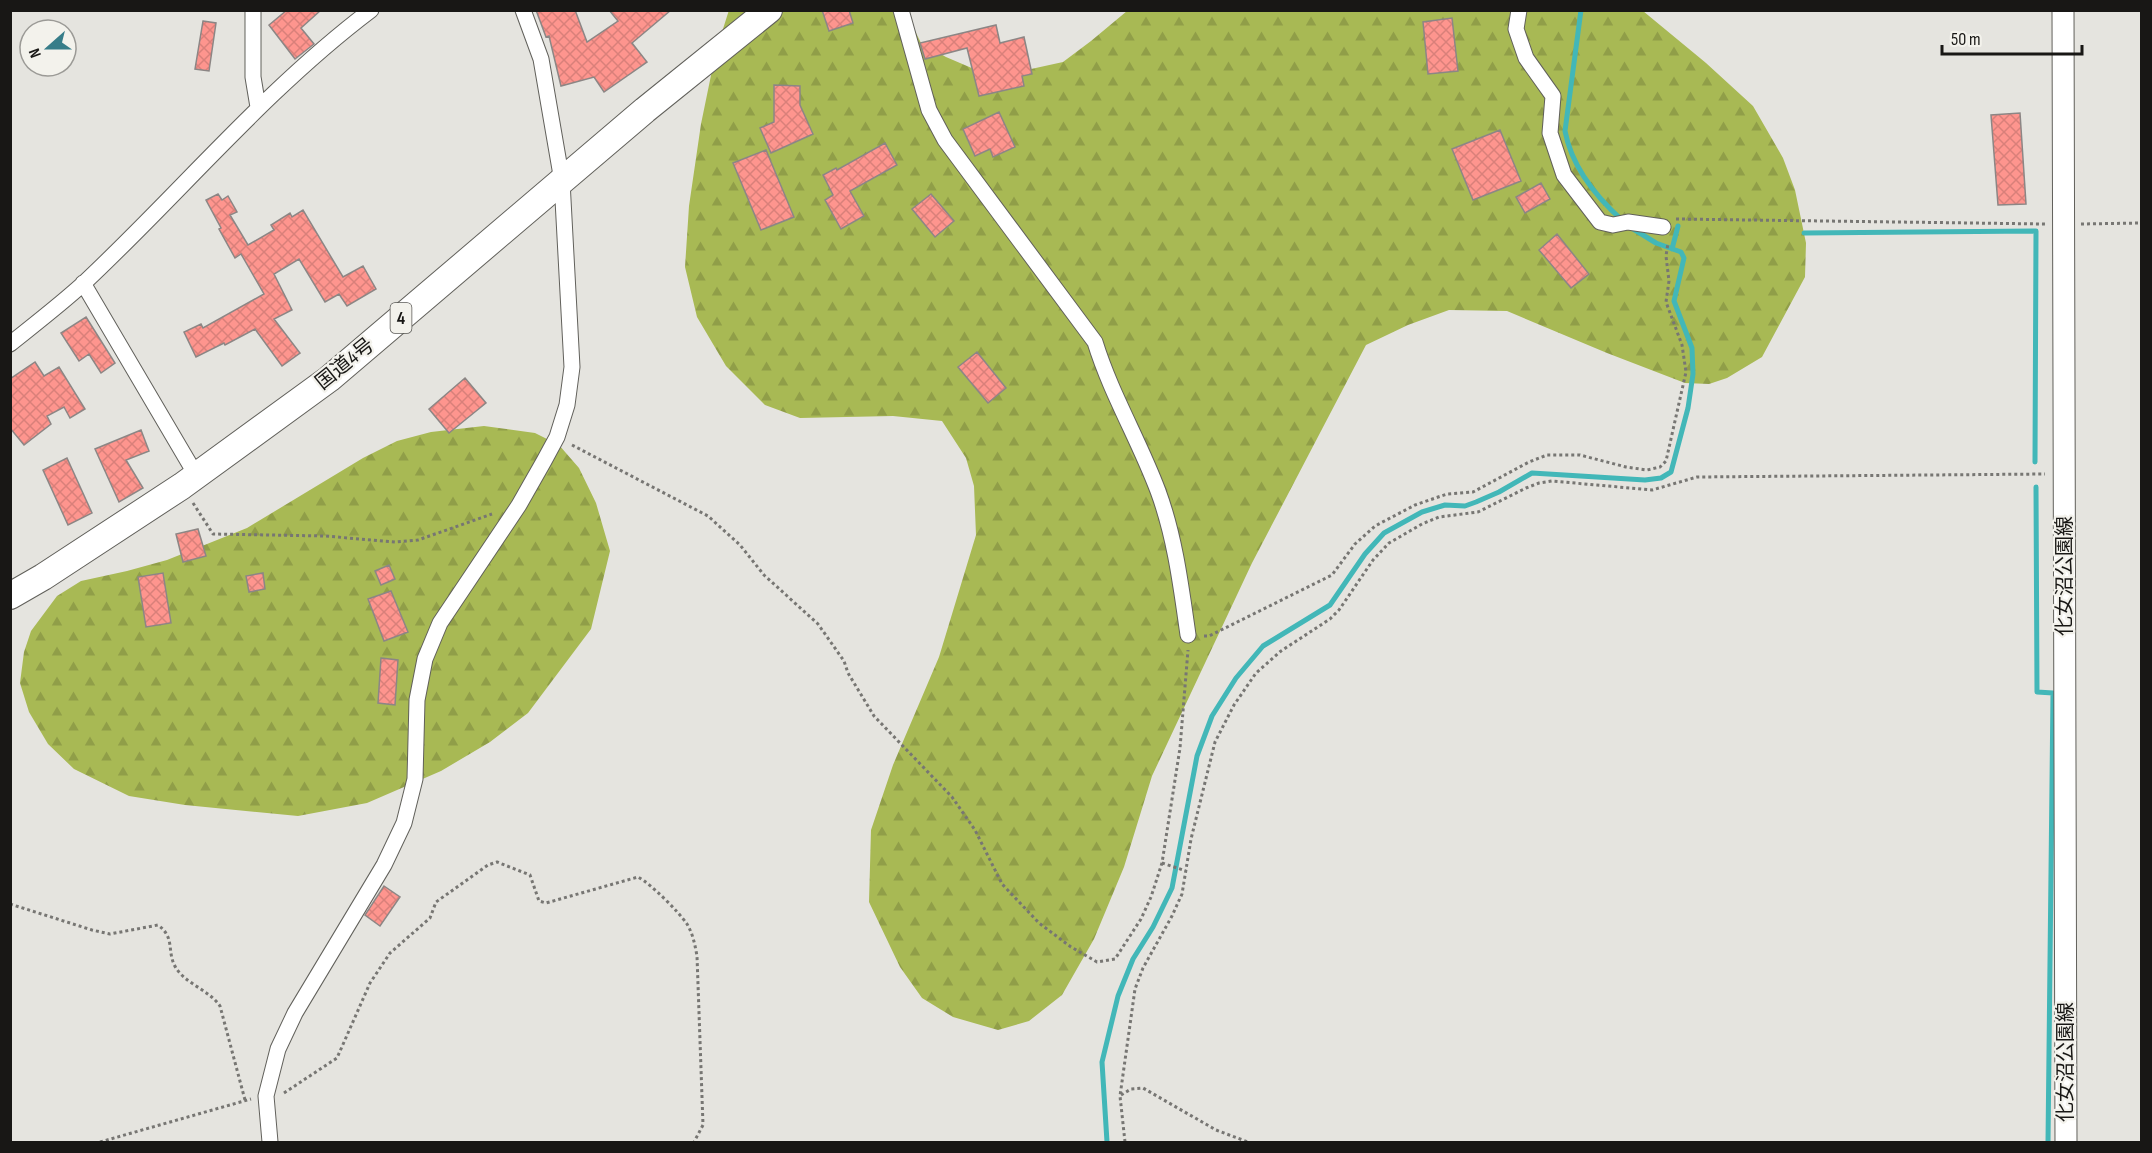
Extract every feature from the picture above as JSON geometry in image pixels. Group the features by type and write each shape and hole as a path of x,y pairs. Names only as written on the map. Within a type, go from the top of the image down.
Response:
{"highway":[{"name":"国道4号","path":"10,596 43,577 189,481 329,379 645,110 769,10"}],"main road":[{"name":"化女沼公園線","path":"2063,10 2066,1143"}],"street":[{"path":"253,10 253,77 258,107"},
{"path":"10,344 83,283 258,107 332,40 370,10"},
{"path":"270,1143 266,1096 278,1049 295,1013 384,865 404,823 415,779 417,700 425,659 440,623 519,505 557,437 567,405 572,367 562,181 541,58 523,10"},
{"path":"901,10 929,110 945,140 1095,342 1104,373 1158,491 1176,556 1188,635"},
{"path":"1519,10 1516,29 1526,58 1553,96 1550,132 1564,175 1600,222 1663,226"},
{"path":"83,283 189,481"}],"path":[{"path":"1663,226 1670,219 2142,223"},
{"path":"557,437 708,516 740,545 764,575 819,624 844,661 848,673 874,716 952,796 975,830 1002,884 1039,923 1071,947 1097,962 1115,959 1141,919 1162,863 1180,748 1187,677 1188,635 1209,636 1332,575 1355,544 1375,526 1415,505 1447,494 1473,492 1547,455 1580,455 1647,470 1660,467 1666,461 1686,372 1682,345 1666,302 1668,281 1666,256 1669,246"},
{"path":"1125,1143 1120,1096 1135,989 1143,968 1182,894 1191,839 1215,742 1234,705 1256,673 1281,651 1330,619 1339,610 1373,560 1389,543 1422,524 1440,517 1478,512 1526,488 1552,481 1652,490 1697,477 2065,473"},
{"path":"189,481 213,534 325,536 395,542 418,540 519,505"},
{"path":"100,1143 245,1100 284,1094 337,1058 370,983 390,953 430,918 436,902 488,865 497,862 530,875 539,902 546,903 638,877 647,882 686,923 693,937 697,956 703,1125 694,1143"},
{"path":"1162,863 1186,871"},
{"path":"10,904 110,934 158,925 166,931 171,946 172,960 177,971 215,999 220,1006 245,1100"},
{"path":"1120,1096 1131,1089 1143,1088 1216,1130 1248,1143"}],"green space":[{"path":"729,10 905,11 921,43 946,57 974,69 1022,71 1063,62 1127,11 1643,11 1706,63 1753,106 1783,158 1795,190 1806,243 1805,277 1762,357 1727,378 1709,384 1685,383 1507,311 1449,310 1408,325 1366,345 1252,563 1152,776 1124,867 1094,939 1062,995 1029,1021 998,1030 953,1017 922,998 900,967 869,902 871,830 893,765 939,657 976,535 974,486 966,458 942,421 893,416 800,418 765,405 726,366 697,317 685,267 689,206 701,124 716,51"},
{"path":"484,426 535,433 559,445 579,468 596,503 610,551 591,629 528,713 490,742 441,771 367,803 298,816 185,805 129,796 74,769 48,744 29,712 20,683 24,652 31,631 57,596 81,581 167,560 247,528 363,458 397,441 431,432"}],"building":[{"path":"287,10 321,10 301,28 314,44 295,59 269,25"},
{"path":"536,10 575,10 587,42 618,21 609,10 671,10 632,43 647,62 604,92 594,77 561,86 549,36 546,37"},
{"path":"822,10 849,10 853,23 829,31"},
{"path":"1452,18 1458,71 1428,74 1423,22"},
{"path":"203,21 216,23 209,71 195,69"},
{"path":"996,25 1000,43 1024,37 1032,74 1022,76 1024,86 979,96 967,48 925,59 920,43"},
{"path":"774,85 800,86 800,105 813,134 771,153 760,128 774,122"},
{"path":"999,112 1015,147 993,157 990,149 975,156 963,129"},
{"path":"2020,113 2026,204 1998,205 1991,115"},
{"path":"1500,130 1521,181 1473,200 1452,149"},
{"path":"885,143 897,165 850,191 864,216 841,229 825,200 833,195 823,175 836,168 837,170"},
{"path":"766,150 794,217 761,230 733,163"},
{"path":"1541,183 1550,199 1525,213 1516,197"},
{"path":"218,194 222,200 228,196 237,212 230,215 248,245 274,230 271,225 290,213 292,217 303,210 343,277 363,266 376,289 347,306 339,294 325,302 299,259 274,274 292,310 274,319 300,353 282,366 255,329 196,357 184,332 201,324 203,328 264,294 241,254 235,258 219,229 221,228 206,200"},
{"path":"931,194 954,221 935,237 912,209"},
{"path":"1557,234 1589,274 1571,288 1539,250"},
{"path":"86,317 115,363 101,373 89,354 79,361 61,333"},
{"path":"977,352 1006,388 988,403 958,367"},
{"path":"35,362 44,376 59,367 85,409 70,418 64,407 47,416 51,424 24,445 10,428 10,379"},
{"path":"465,378 486,403 449,433 429,409"},
{"path":"141,430 149,451 126,460 143,488 119,502 95,449"},
{"path":"67,458 92,513 68,525 43,470"},
{"path":"198,529 206,556 183,562 176,534"},
{"path":"389,565 395,579 381,585 375,571"},
{"path":"163,573 171,623 146,627 138,577"},
{"path":"263,573 265,589 249,592 246,576"},
{"path":"391,591 408,632 384,641 368,599"},
{"path":"381,658 398,660 395,705 378,703"},
{"path":"384,886 400,897 380,926 365,915"}],"waterway":[{"path":"1581,10 1565,131 1573,157 1586,181 1623,221"},
{"path":"1672,249 1678,226"},
{"path":"1107,1142 1102,1062 1118,996 1133,959 1153,927 1172,888 1197,756 1212,716 1236,678 1263,646 1330,605 1365,554 1384,533 1422,512 1445,505 1465,506 1499,492 1532,473 1645,480 1661,478 1671,472 1688,408 1693,374 1692,348 1674,301 1684,258 1681,252 1656,243 1630,227"},
{"path":"1804,233 2036,231 2035,462"},
{"path":"2036,487 2037,692 2053,693 2048,1142"}]}
